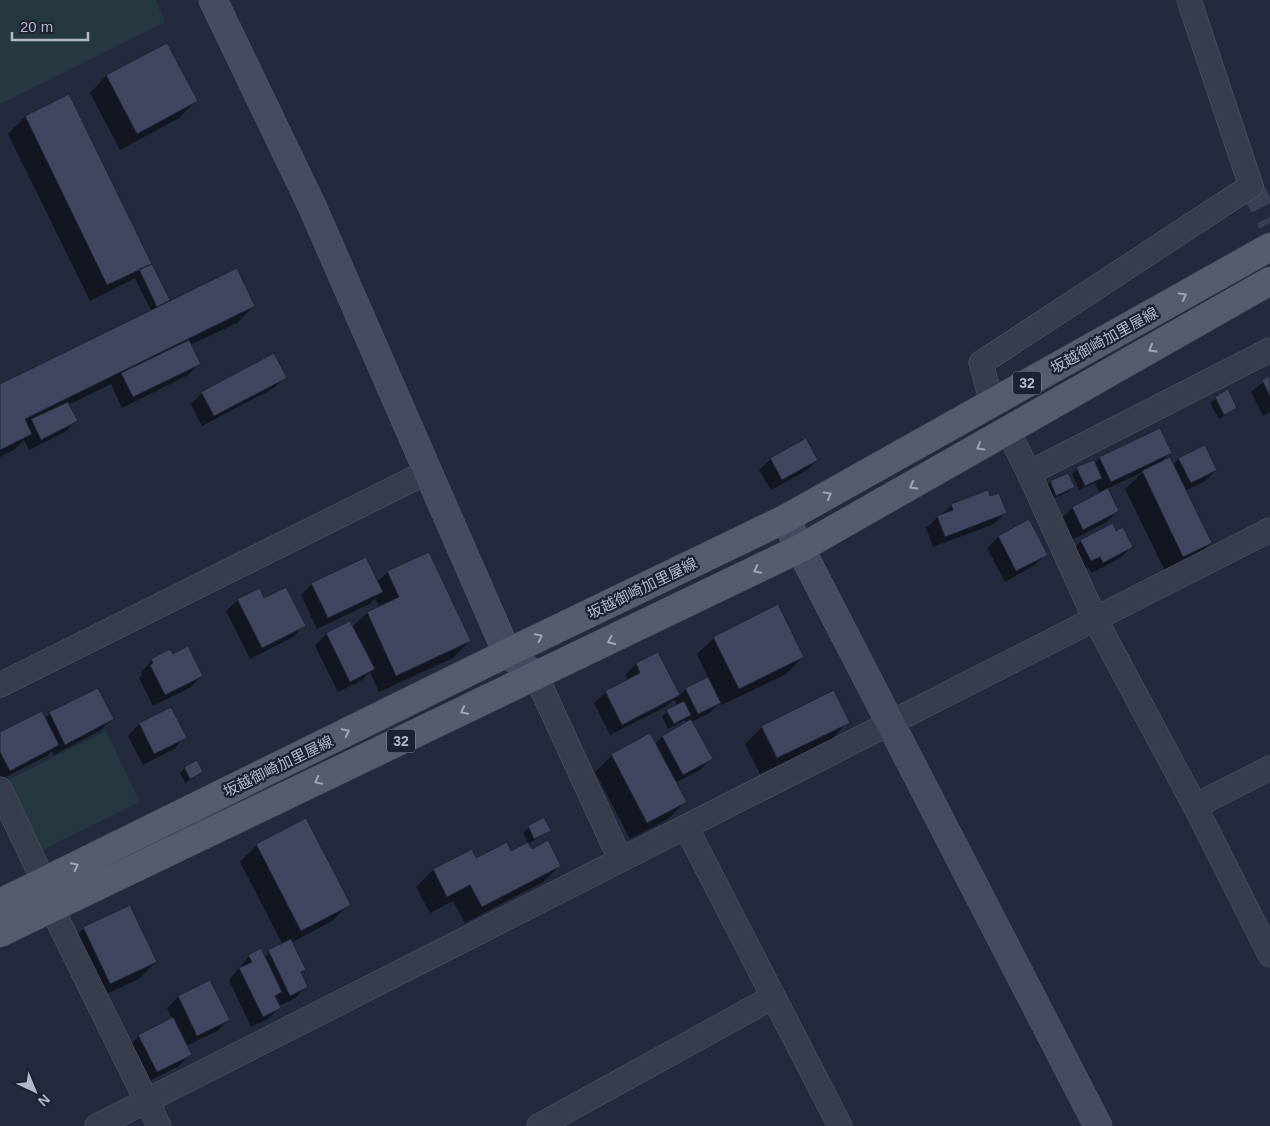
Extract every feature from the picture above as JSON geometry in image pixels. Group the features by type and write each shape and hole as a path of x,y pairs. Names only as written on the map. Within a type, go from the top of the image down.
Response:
{"main road":[{"name":"坂越御崎加里屋線","path":"0,903 507,652 785,519 1270,247"},
{"name":"坂越御崎加里屋線","path":"0,933 800,548 1270,281"}],"street":[{"path":"213,0 312,206 507,652 536,676 620,859"},
{"path":"992,403 981,363 1251,186 1189,0"},
{"path":"1029,473 1270,350"},
{"path":"1008,431 1095,619 1195,806 1270,955"},
{"path":"0,685 427,472"},
{"path":"785,519 892,722 1098,1126"},
{"path":"97,1126 1270,530"},
{"path":"1195,806 1270,768"},
{"path":"0,789 44,882"},
{"path":"686,827 840,1126"},
{"path":"52,909 159,1126"},
{"path":"539,1126 773,997"}],"shaded area":[{"path":"0,0 155,0 165,22 0,104"},
{"path":"106,731 140,802 42,850 8,780"}],"building":[{"path":"167,43 198,101 137,134 106,75"},
{"path":"69,94 152,264 107,285 25,116"},
{"path":"152,264 170,300 157,307 139,269"},
{"path":"237,268 255,306 25,419 32,434 0,450 0,384"},
{"path":"189,340 201,364 133,397 121,373"},
{"path":"274,353 287,378 214,416 201,392"},
{"path":"1270,376 1270,396 1262,380"},
{"path":"1228,389 1237,408 1224,415 1215,397"},
{"path":"68,402 78,421 41,440 31,419"},
{"path":"1160,428 1172,453 1111,482 1099,457"},
{"path":"806,438 818,460 782,480 770,458"},
{"path":"1205,445 1217,470 1191,483 1178,458"},
{"path":"1170,457 1212,543 1183,557 1142,471"},
{"path":"1094,460 1102,478 1085,486 1076,467"},
{"path":"1068,473 1075,487 1056,496 1050,481"},
{"path":"1108,488 1119,511 1083,530 1072,507"},
{"path":"988,490 990,496 999,493 1007,513 945,537 937,516 953,510 951,504"},
{"path":"1029,519 1048,555 1016,571 998,536"},
{"path":"1113,523 1116,531 1123,527 1133,547 1103,563 1100,557 1091,561 1080,540"},
{"path":"429,552 471,641 396,676 367,612 399,597 387,571"},
{"path":"366,557 383,592 328,618 311,583"},
{"path":"286,587 306,626 262,648 237,599 260,588 264,598"},
{"path":"778,604 804,657 739,689 713,637"},
{"path":"350,621 375,669 350,682 326,633"},
{"path":"188,646 203,676 165,695 150,665 153,663 151,659 170,649 173,654"},
{"path":"658,652 680,695 622,725 605,691 640,673 636,663"},
{"path":"708,677 721,703 698,714 685,688"},
{"path":"98,688 114,719 65,745 49,712"},
{"path":"834,690 850,723 777,758 761,726"},
{"path":"684,701 691,715 674,724 666,710"},
{"path":"171,707 187,738 154,754 139,723"},
{"path":"42,711 59,745 10,771 0,752 0,732"},
{"path":"691,719 713,759 683,775 662,736"},
{"path":"650,733 687,802 647,823 611,754"},
{"path":"197,760 203,772 190,779 184,767"},
{"path":"544,817 551,831 534,839 528,826"},
{"path":"306,818 351,905 301,931 256,844"},
{"path":"548,840 561,866 482,907 470,885 447,897 433,869 472,849 476,858 507,842 511,851 528,842 532,849"},
{"path":"130,905 157,962 110,984 83,927"},
{"path":"291,939 306,970 301,972 308,987 290,996 268,950"},
{"path":"261,948 282,992 275,996 281,1008 263,1017 239,968 252,962 248,955"},
{"path":"210,980 230,1020 197,1036 178,996"},
{"path":"173,1017 192,1055 157,1072 138,1035"}],"tunnel":[{"path":"1251,186 1270,223"}]}
